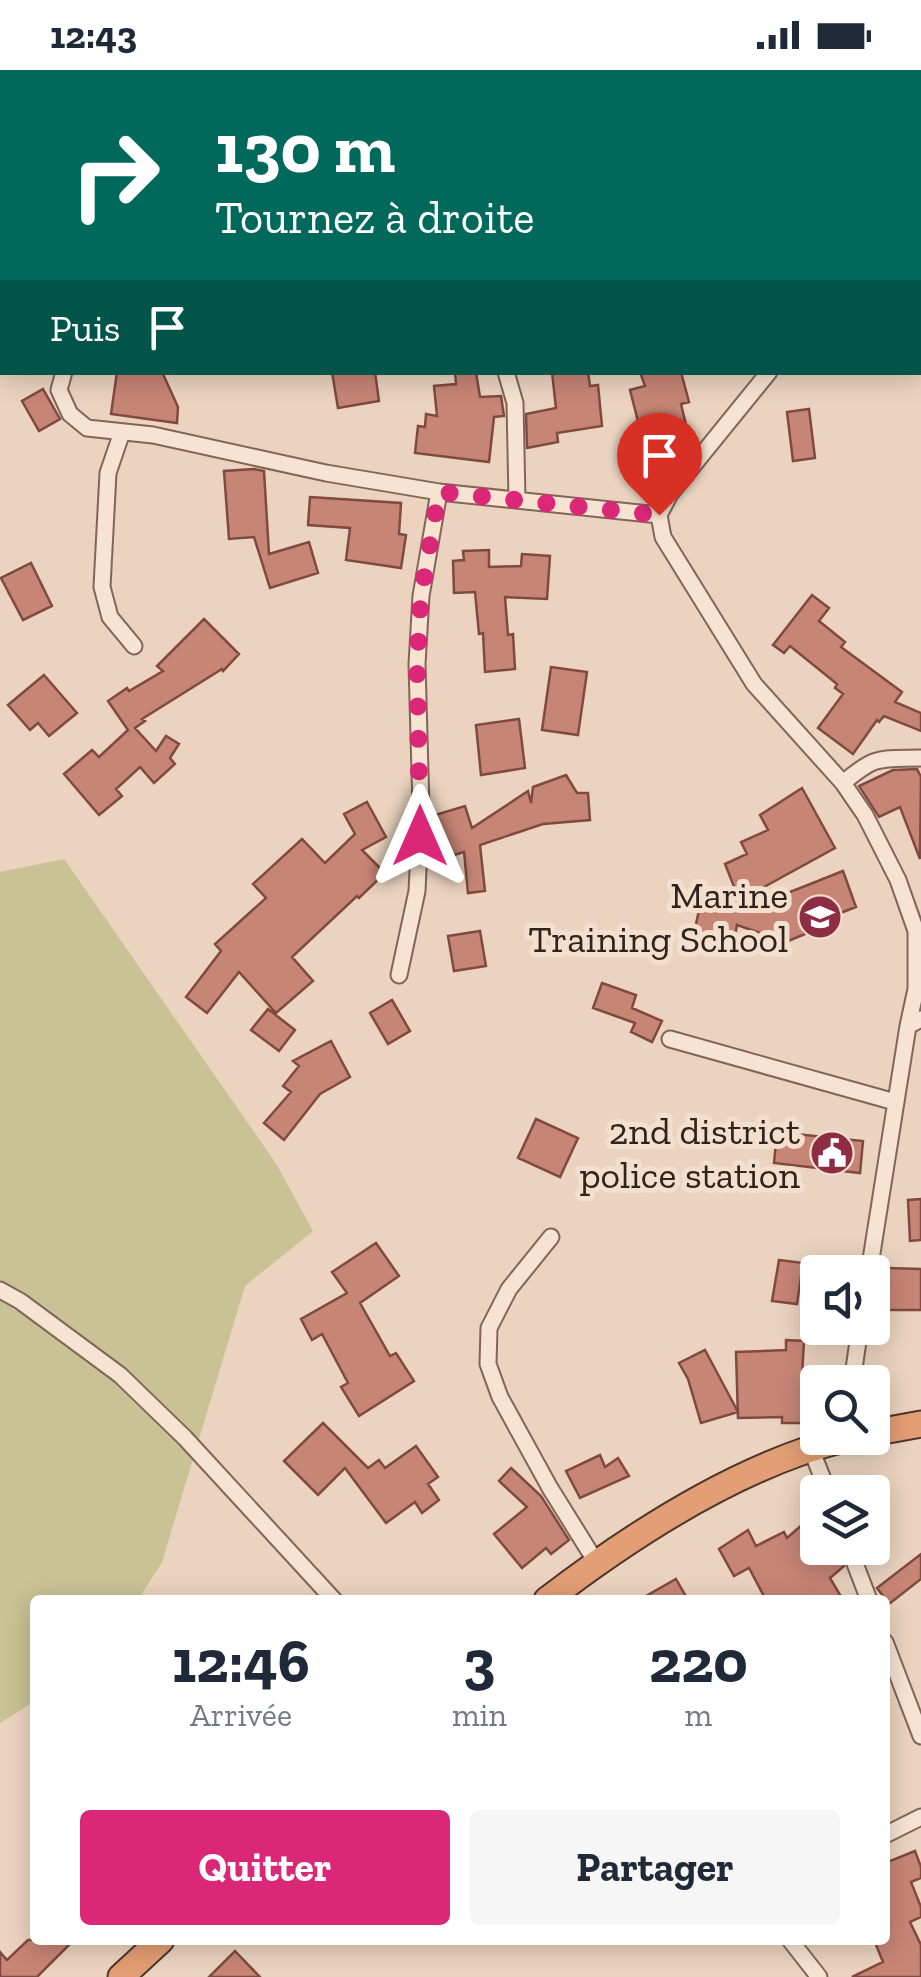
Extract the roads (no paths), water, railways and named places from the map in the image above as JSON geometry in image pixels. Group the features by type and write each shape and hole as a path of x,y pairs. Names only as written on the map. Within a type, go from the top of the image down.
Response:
{"highway":[{"path":"890,1430 921,1424"},
{"path":"553,1595 596,1562 682,1508 800,1454"},
{"path":"121,1977 156,1945"}],"street":[{"path":"63,375 59,390 70,414 87,428 153,435 439,492 659,515"},
{"path":"507,375 515,404 517,500"},
{"path":"767,375 670,494 659,515 663,537 754,684 843,783 865,815 898,880 916,931 914,1023 895,1102 872,1255"},
{"path":"122,432 108,473 102,587 110,618 134,646"},
{"path":"399,975 417,891 421,808 417,664 421,596 439,492"},
{"path":"843,783 878,759 921,758"},
{"path":"670,1039 895,1102"},
{"path":"551,1238 509,1289 489,1328 488,1364 508,1411 596,1562"},
{"path":"0,1290 120,1376 186,1438 329,1595"},
{"path":"856,1565 867,1595"},
{"path":"890,1655 921,1736"},
{"path":"890,1832 921,1816"},
{"path":"794,1945 819,1977"}],"place":[{"name":"Marine Training School","path":"820,917"},
{"name":"2nd district police station","path":"832,1153"}]}
